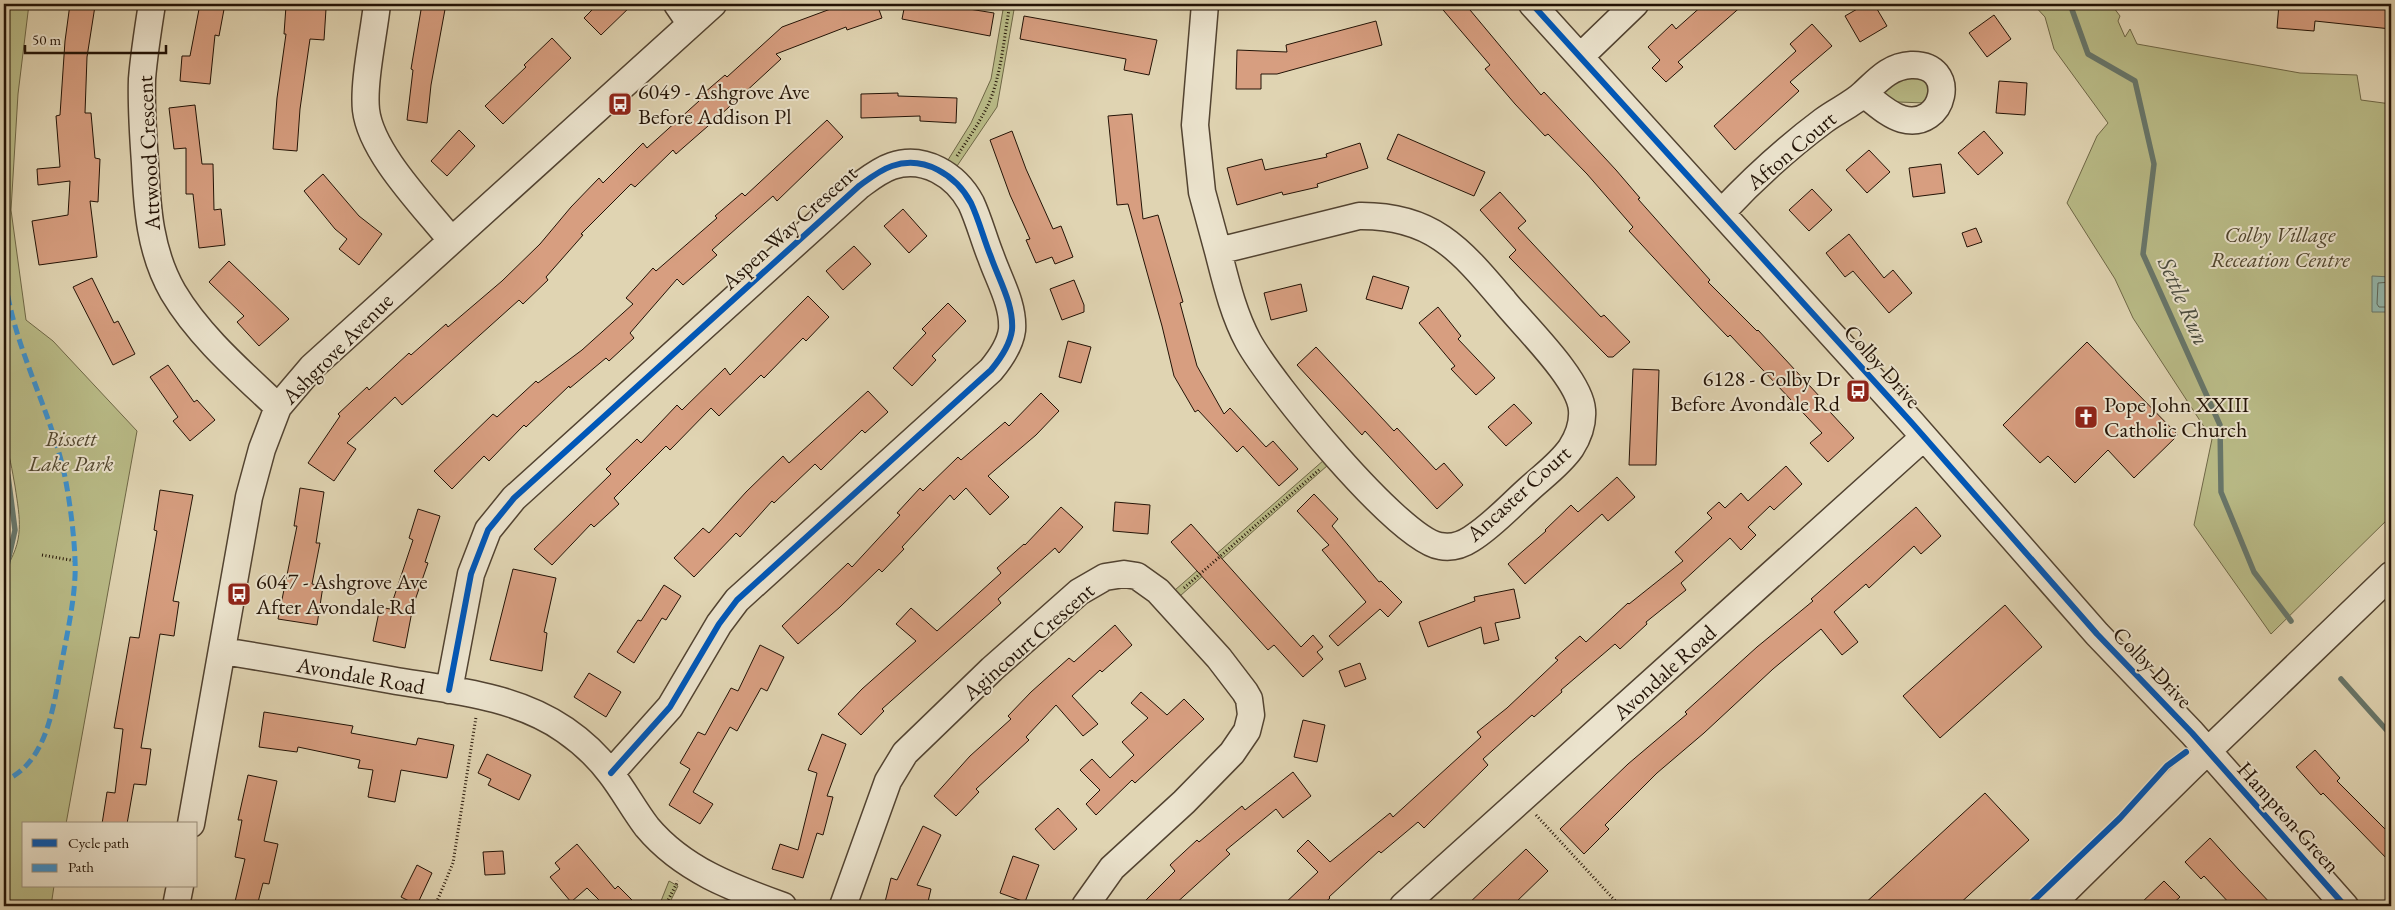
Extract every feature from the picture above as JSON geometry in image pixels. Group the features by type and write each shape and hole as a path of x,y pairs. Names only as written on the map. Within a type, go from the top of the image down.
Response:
{"street":[{"name":"Attwood Crescent","path":"152,4 142,78 142,114 147,208 156,254 164,276 186,311 241,373 278,407"},
{"path":"378,4 366,100 370,129 382,153 452,240"},
{"name":"Ashgrove Avenue","path":"191,822 249,498 262,448 278,407 312,367 547,156 684,14 713,4"},
{"name":"Ancaster Court","path":"1206,4 1195,125 1202,192 1232,303 1249,342 1276,384 1389,512 1414,534 1432,544 1453,546 1471,539 1489,525 1570,450 1579,431 1581,405 1565,373 1477,269 1453,246 1424,227 1384,216 1359,216 1218,251"},
{"name":"Colby Drive","path":"1532,4 1924,437 2097,634 2208,751"},
{"path":"1580,58 1635,4"},
{"name":"Afton Court","path":"1722,212 1799,139 1864,94"},
{"name":"Aspen Way Crescent","path":"449,690 470,574 488,530 514,498 860,186 886,168 905,163 927,165 945,174 955,181 970,203 1012,313 1010,338 1003,354 991,370 737,600 719,624 670,707 611,773"},
{"name":"Avondale Road","path":"1403,906 1924,437"},
{"name":"Agincourt Crescent","path":"843,906 888,781 896,766 915,742 992,669 1079,592 1105,578 1124,574 1137,576 1153,587 1219,658 1249,699 1251,715 1247,731 1232,753 1184,802 1112,868 1085,906"},
{"path":"2050,906 2391,575"},
{"name":"Avondale Road","path":"223,651 449,690 523,708 564,729 611,773 649,829 686,862 724,884 783,906"},
{"name":"Hampton Green","path":"2208,751 2345,906"},
{"path":"176,906 180,888"}],"path":[{"path":"945,174 975,129 990,100 1000,61 1010,4"},
{"path":"1168,602 1337,454"},
{"path":"42,555 76,561"},
{"path":"435,906 454,863 480,696"},
{"path":"1522,800 1620,906"}],"green space":[{"name":"Bissett Lake Park","path":"4,4 29,4 18,94 11,210 26,320 53,341 137,431 66,822 22,822 22,888 54,888 51,906 4,906 4,571 11,560 18,539 19,520 12,468 4,441"},
{"path":"1004,4 1015,4 997,107 957,166 948,160 971,123 991,79"},
{"name":"Colby Village Receation Centre","path":"2033,4 2111,4 2120,16 2118,21 2125,37 2130,29 2137,44 2300,73 2357,75 2361,100 2391,104 2391,516 2271,634 2194,525 2212,439 2133,318 2115,279 2067,203 2097,136 2108,123 2054,49 2045,17"},
{"path":"1911,73 1934,83 1926,103 1898,102 1882,97 1885,87"},
{"path":"1324,460 1328,465 1180,596 1175,590"},
{"path":"669,881 678,886 668,906 659,906"}],"water":[{"path":"2372,276 2391,277 2391,312 2372,312"}],"building":[{"path":"70,4 95,6 87,57 85,113 91,113 95,158 100,159 98,202 90,201 97,257 39,265 32,221 68,215 70,181 38,185 37,169 60,167 56,116 60,115 65,41"},
{"path":"200,4 225,4 219,36 215,35 210,84 180,81 182,56 190,56"},
{"path":"422,4 446,4 431,85 427,123 407,120 413,70 411,69"},
{"path":"598,4 633,4 601,35 584,18"},
{"path":"844,4 877,4 882,18 847,30 846,27 776,54 781,59 716,119 676,154 673,150 635,187 631,184 581,234 583,235 546,277 548,280 523,304 519,300 402,405 395,397 347,443 356,449 334,481 308,463 340,416 338,414 367,387 369,390 409,353 411,355 446,324 448,327 502,281 540,244 571,207 599,178 603,183 643,143 647,148 699,101 697,99 725,75 727,77 782,27"},
{"path":"905,4 938,4 994,13 990,36 902,19"},
{"path":"1438,4 1465,4 1541,95 1544,92 1616,170 1640,198 1638,199 1710,280 1708,282 1758,330 1821,398 1819,400 1854,438 1828,462 1810,443 1822,433 1730,335 1728,337 1702,310 1629,231 1633,227 1587,174 1548,134 1545,136 1515,104 1485,69 1490,65"},
{"path":"1704,4 1744,4 1678,62 1683,67 1666,82 1652,68 1660,60 1648,47 1672,24 1676,29"},
{"path":"1866,4 1874,4 1887,26 1860,42 1845,16"},
{"path":"2279,4 2391,4 2391,29 2315,21 2314,31 2277,28"},
{"path":"286,6 326,9 324,40 310,39 300,109 297,151 273,149 277,98 286,34 284,34"},
{"path":"1994,15 2011,39 1987,57 1969,33"},
{"path":"1024,16 1157,40 1149,75 1124,70 1126,59 1020,39"},
{"path":"1376,21 1382,45 1277,74 1261,74 1261,89 1236,89 1237,50 1287,52 1286,45"},
{"path":"1812,24 1832,46 1790,82 1799,91 1735,150 1714,126 1796,51 1790,44"},
{"path":"552,38 571,58 503,124 485,106 526,67 524,65"},
{"path":"1999,81 2027,83 2025,115 1996,113"},
{"path":"898,93 898,96 957,98 956,123 920,121 920,116 861,118 861,94"},
{"path":"195,105 202,164 213,164 214,210 221,209 225,245 199,248 193,194 186,194 186,148 174,149 169,108"},
{"path":"1132,114 1143,219 1158,215 1183,302 1180,303 1197,366 1224,414 1230,408 1266,447 1273,441 1298,469 1279,486 1243,446 1237,452 1198,410 1195,412 1174,376 1128,204 1117,205 1108,116"},
{"path":"827,120 843,137 777,201 773,196 712,250 717,255 683,285 677,279 630,333 634,338 609,361 606,358 570,388 569,386 526,427 524,425 489,461 484,456 452,489 434,471 493,414 497,417 536,381 538,383 582,350 633,304 626,298 653,268 656,271 717,218 715,216 742,193 745,196"},
{"path":"459,130 475,146 447,176 431,161"},
{"path":"1012,131 1026,169 1053,229 1061,226 1073,257 1055,264 1052,257 1036,263 1026,240 1030,239 1010,195 990,140"},
{"path":"1984,131 2003,153 1978,175 1958,153"},
{"path":"1398,134 1485,172 1474,196 1387,159"},
{"path":"1360,143 1368,168 1317,184 1318,187 1283,195 1282,192 1237,205 1227,168 1262,159 1265,170 1327,157 1326,154"},
{"path":"1869,150 1890,172 1867,193 1846,170"},
{"path":"1941,164 1945,193 1913,197 1909,168"},
{"path":"323,174 359,216 382,234 359,265 339,249 347,239 335,229 304,191"},
{"path":"1812,189 1832,210 1809,231 1789,210"},
{"path":"1500,192 1526,221 1518,228 1601,317 1604,315 1630,342 1613,357 1608,357 1509,257 1516,250 1480,210"},
{"path":"903,209 927,236 909,253 884,226"},
{"path":"1976,228 1982,242 1967,247 1962,233"},
{"path":"1849,234 1884,278 1893,270 1912,293 1889,313 1853,271 1845,277 1826,253"},
{"path":"854,246 871,264 843,290 826,271"},
{"path":"229,261 289,319 259,346 237,322 244,316 209,282"},
{"path":"1373,276 1409,287 1402,309 1366,299"},
{"path":"92,278 114,323 118,321 135,354 113,365 73,287"},
{"path":"1074,280 1084,305 1084,312 1062,320 1050,289"},
{"path":"1301,284 1307,311 1271,320 1264,293"},
{"path":"808,296 829,317 806,341 803,338 764,378 761,375 719,416 711,408 670,450 666,446 614,498 619,504 594,527 591,524 552,565 534,549 611,474 606,469 637,439 641,443 677,405 682,410 725,368 730,375"},
{"path":"948,303 966,321 932,356 936,360 912,386 893,368 926,333 922,329"},
{"path":"1438,307 1461,336 1458,339 1495,378 1476,395 1451,369 1455,366 1419,323"},
{"path":"1068,341 1091,347 1081,383 1059,377"},
{"name":"Pope John XXIII Catholic Church","path":"2087,342 2178,435 2134,478 2108,450 2075,483 2048,456 2040,463 2003,425"},
{"path":"1316,347 1394,431 1397,428 1436,470 1444,463 1463,485 1437,509 1365,431 1362,435 1297,365"},
{"path":"168,365 194,402 197,400 215,420 190,441 173,421 178,417 150,377"},
{"path":"1633,369 1659,370 1656,465 1629,465"},
{"path":"868,391 888,412 865,433 862,430 821,470 815,464 774,503 772,501 740,537 736,533 694,577 674,558 703,528 709,533 746,492 783,456 789,463"},
{"path":"1041,393 1059,411 1036,435 988,476 1009,497 990,515 966,488 954,500 950,495 902,547 904,549 882,572 879,569 798,644 782,626 848,563 852,567 900,515 897,513 920,488 923,491 958,457 961,460 1005,422 1009,426"},
{"path":"1514,404 1532,423 1506,446 1488,427"},
{"path":"1786,466 1802,484 1774,510 1770,506 1748,527 1756,535 1741,550 1730,538 1681,583 1686,590 1646,622 1647,624 1620,649 1615,644 1561,690 1562,692 1534,717 1532,715 1483,759 1488,765 1424,828 1418,822 1381,853 1379,851 1321,906 1282,906 1318,872 1297,851 1308,840 1330,862 1390,813 1393,817 1481,737 1477,732 1507,708 1558,660 1555,658 1580,636 1586,642 1628,603 1683,561 1675,552 1712,518 1707,513 1719,502 1725,508 1741,493 1748,501"},
{"path":"1617,477 1635,497 1608,521 1602,514 1525,584 1508,564 1546,531 1571,505 1578,512"},
{"path":"300,488 324,492 316,543 320,543 312,584 323,586 317,625 278,619 297,526 294,526"},
{"path":"160,490 193,495 173,601 179,602 174,636 160,634 141,748 151,749 146,785 134,784 127,822 102,822 107,792 115,793 123,729 114,728 130,637 139,638 157,531 154,530"},
{"path":"1314,494 1338,519 1332,526 1379,582 1381,581 1402,602 1388,617 1380,609 1338,646 1329,636 1366,602 1322,550 1329,545 1297,511"},
{"path":"1115,502 1150,505 1148,534 1113,531"},
{"path":"1061,507 1083,527 1059,553 1055,548 998,599 1001,603 882,709 884,711 861,735 838,714 862,689 916,641 896,624 911,608 937,631 1001,573 997,568 1025,545"},
{"path":"1916,507 1941,536 1921,554 1914,546 1869,588 1866,584 1834,612 1858,642 1842,655 1821,629 1773,669 1704,733 1657,773 1605,825 1609,829 1584,854 1560,829 1628,764 1687,714 1685,712 1757,647 1813,601 1811,599"},
{"path":"418,509 440,516 425,562 428,563 413,606 405,648 373,641 380,607 390,609 413,540 409,538"},
{"path":"1191,524 1301,647 1313,635 1323,647 1317,652 1323,659 1303,677 1274,645 1268,650 1171,542"},
{"path":"513,569 556,578 544,632 547,633 542,671 490,660"},
{"path":"664,585 681,596 666,620 662,618 634,663 617,652 638,620 641,621"},
{"path":"1514,589 1520,618 1495,623 1499,640 1484,644 1481,627 1428,647 1419,622 1475,601 1474,597"},
{"path":"2005,605 2042,647 1940,738 1903,696"},
{"path":"1115,625 1132,645 1102,672 1100,670 1072,696 1098,724 1083,736 1056,705 1026,737 1029,740 976,789 979,792 956,816 934,796 970,756 1011,719 1008,716 1031,692 1069,658 1074,662"},
{"path":"760,645 784,657 767,691 761,688 737,731 730,727 693,792 713,804 700,824 669,805 690,769 680,763 698,732 705,735 731,688 738,691"},
{"path":"1360,663 1366,679 1345,687 1339,671"},
{"path":"589,673 621,692 606,717 574,697"},
{"path":"1141,692 1167,715 1184,699 1204,719 1135,783 1132,780 1096,815 1086,804 1100,790 1080,770 1092,759 1110,778 1134,755 1122,742 1148,718 1131,703"},
{"path":"264,712 353,726 351,733 416,745 418,738 454,745 447,778 401,770 395,802 368,797 373,770 358,768 360,760 298,747 297,752 259,747"},
{"path":"1303,720 1325,725 1317,762 1294,757"},
{"path":"822,734 846,744 827,796 833,797 823,835 817,833 803,878 772,869 780,844 798,850 817,773 808,770"},
{"path":"2315,750 2340,778 2337,781 2391,835 2391,863 2323,793 2321,795 2296,767"},
{"path":"487,754 531,775 519,800 488,785 491,779 478,773"},
{"path":"1293,772 1311,796 1283,818 1276,809 1226,850 1230,854 1173,906 1140,906 1175,871 1170,865 1197,840 1199,842 1242,806 1245,810"},
{"path":"248,775 277,781 264,841 278,844 269,884 263,883 257,906 234,906 245,859 235,857 242,820 238,820"},
{"path":"1985,793 2029,840 1957,906 1862,906"},
{"path":"1058,808 1077,829 1054,850 1035,829"},
{"path":"923,826 941,835 917,885 931,889 927,906 884,906 891,878 897,880"},
{"path":"2210,838 2273,906 2232,906 2204,876 2201,879 2185,862"},
{"path":"577,844 615,889 618,886 638,906 598,906 602,903 587,888 571,902 550,877 560,869 555,863"},
{"path":"1526,849 1548,871 1512,906 1466,906"},
{"path":"503,851 505,874 485,875 483,852"},
{"path":"1013,856 1039,865 1025,902 1000,893"},
{"path":"417,865 432,873 417,905 401,897"},
{"path":"2164,881 2180,897 2170,906 2138,906"}],"waterway":[{"name":"Settle Run","path":"2070,4 2088,54 2135,81 2154,164 2143,254 2220,425 2221,492 2254,572 2291,621"},
{"path":"4,462 8,476 15,530 4,579"},
{"name":"Settle Run","path":"2341,679 2391,735"}],"marked path":[{"path":"4,52 6,38 5,4"},
{"path":"4,266 7,294 14,320 50,424 65,477 73,529 75,574 70,622 48,726 36,753 17,774 4,781"}],"cycle path":[{"path":"1532,4 1911,422 2097,634 2192,733 2345,906"},
{"path":"449,690 471,574 488,530 514,498 859,186 875,174 904,163 927,165 938,170 948,176 965,193 977,216 1011,311 1012,330 1004,351 991,370 737,600 719,624 670,707 611,773"},
{"path":"2028,906 2120,818 2167,766 2186,752"}],"place":[{"name":"6049 - Ashgrove Ave Before Addison Pl","path":"620,104"},
{"name":"6128 - Colby Dr Before Avondale Rd","path":"1858,391"},
{"name":"Pope John XXIII Catholic Church","path":"2086,417"},
{"name":"6047 - Ashgrove Ave After Avondale Rd","path":"239,594"}]}
